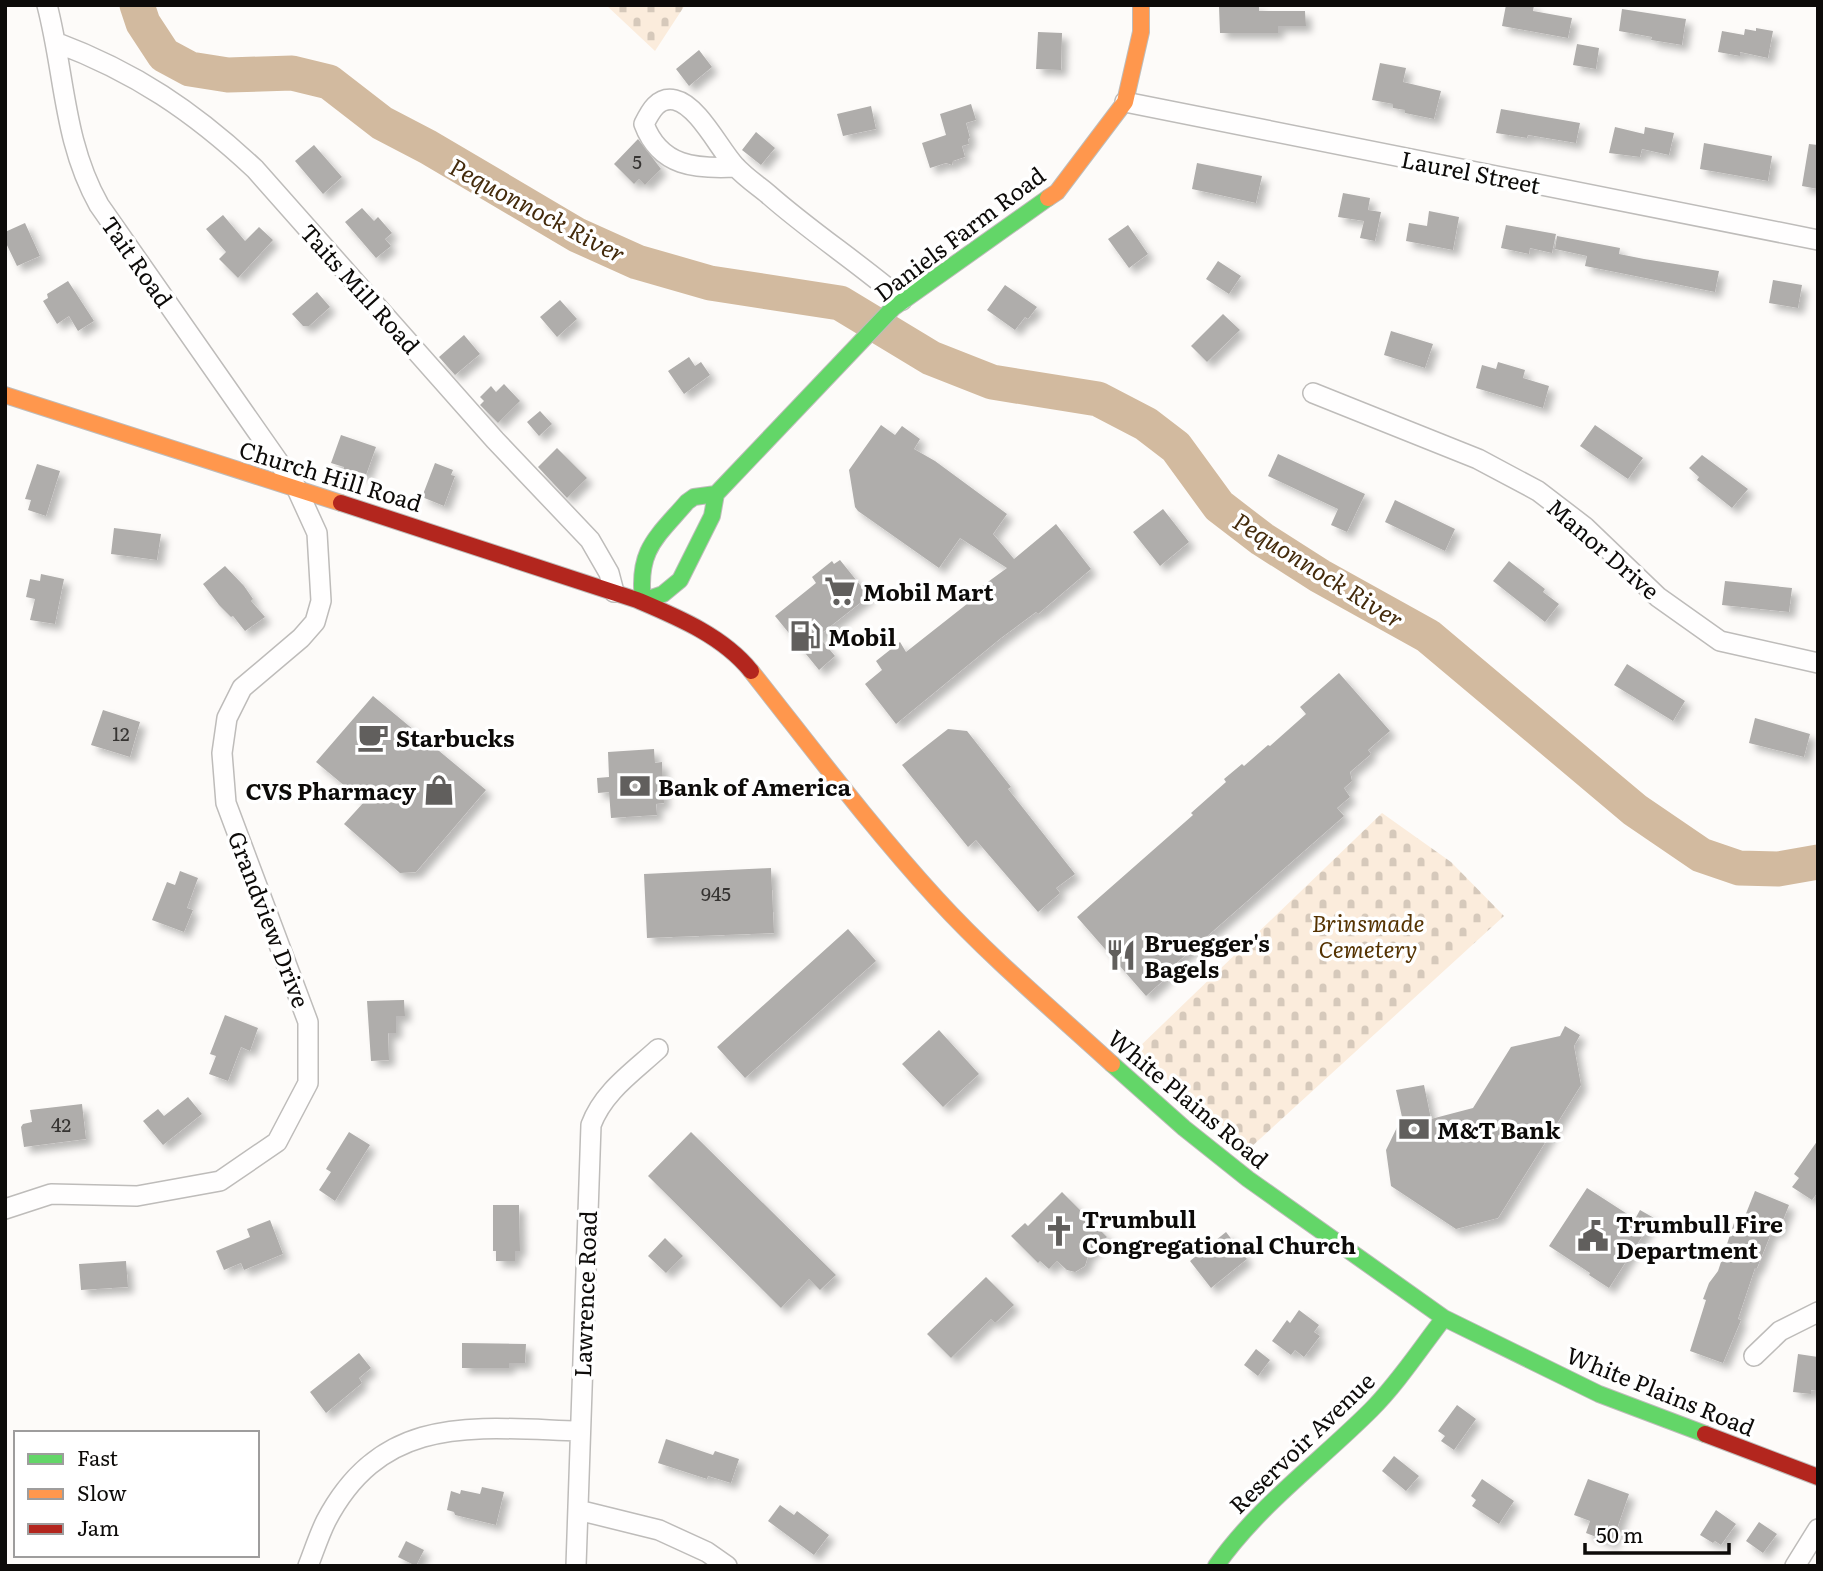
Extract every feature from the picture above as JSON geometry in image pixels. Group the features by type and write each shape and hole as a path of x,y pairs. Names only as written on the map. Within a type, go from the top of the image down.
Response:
{"main road":[{"name":"Daniels Farm Road","path":"716,494 694,497 687,502 649,547 640,570 643,601 673,589 712,516 716,494 864,337 898,304 1057,192 1125,103 1141,32 1141,5"},
{"name":"Church Hill Road","path":"5,395 643,601"},
{"name":"White Plains Road","path":"643,601 704,634 738,658 779,705 837,782 937,899 994,957 1184,1128 1293,1213 1444,1318 1599,1394 1818,1477"},
{"name":"Reservoir Avenue","path":"1216,1566 1243,1528 1272,1497 1372,1409 1444,1318"}],"street":[{"name":"Tait Road","path":"47,5 68,124 85,180 99,205 296,487"},
{"name":"Taits Mill Road","path":"55,42 128,74 168,97 214,130 255,169 495,440 590,540 609,573 614,592"},
{"path":"736,167 706,168 683,164 665,155 654,144 644,124 652,108 664,100 676,100 698,116 736,167 805,226 871,274 898,304"},
{"name":"Laurel Street","path":"1125,103 1818,240"},
{"name":"Manor Drive","path":"1313,393 1478,459 1538,491 1586,527 1658,597 1720,641 1818,663"},
{"name":"Grandview Drive","path":"5,1209 51,1194 137,1196 220,1181 276,1142 308,1083 309,1022 226,803 222,753 227,718 242,688 316,622 321,601 317,533 296,487"},
{"name":"Lawrence Road","path":"576,1566 591,1125 601,1103 609,1094 659,1049"},
{"path":"1754,1356 1780,1331 1818,1312"},
{"path":"308,1566 325,1523 345,1493 372,1463 399,1444 417,1437 461,1429 579,1431"},
{"path":"578,1510 659,1530 707,1552 727,1566"},
{"path":"1795,1566 1818,1529"}],"green space":[{"path":"606,5 685,5 655,51"},
{"name":"Brinsmade Cemetery","path":"1382,813 1451,862 1504,916 1250,1148 1180,1091 1136,1050"}],"building":[{"path":"1506,5 1534,5 1533,11 1572,18 1568,38 1502,26"},
{"path":"1259,6 1259,11 1305,11 1306,26 1278,26 1278,33 1220,33 1219,7"},
{"path":"1622,9 1686,19 1682,45 1619,31"},
{"path":"1756,28 1773,31 1768,58 1740,52 1740,56 1718,52 1722,31 1744,35 1745,29 1756,31"},
{"path":"1038,32 1062,33 1061,70 1036,69"},
{"path":"1577,44 1599,48 1596,69 1573,65"},
{"path":"699,50 712,67 689,86 676,69"},
{"path":"1380,63 1406,68 1403,82 1441,91 1434,119 1405,113 1405,110 1393,108 1393,104 1372,100"},
{"path":"971,104 976,120 966,123 970,138 969,144 962,146 965,157 953,161 952,165 946,163 930,168 922,143 946,135 940,114"},
{"path":"871,106 876,129 843,136 837,114"},
{"path":"1501,109 1580,123 1576,143 1496,133"},
{"path":"1615,127 1644,134 1645,127 1674,133 1669,155 1642,149 1640,157 1609,153"},
{"path":"756,132 775,148 761,165 742,150"},
{"path":"638,139 661,169 645,185 639,179 634,184 614,164"},
{"path":"1704,143 1772,156 1768,181 1700,169"},
{"path":"1809,144 1818,145 1818,189 1802,186"},
{"path":"314,145 342,177 323,194 295,161"},
{"path":"1197,163 1262,176 1256,203 1192,189"},
{"path":"1343,193 1370,198 1368,210 1381,212 1375,241 1360,238 1364,221 1338,217"},
{"path":"362,208 374,221 378,217 392,233 385,239 391,246 376,258 345,222"},
{"path":"1429,211 1459,217 1453,250 1406,241 1409,223 1427,226"},
{"path":"223,215 245,241 259,227 273,240 238,278 219,259 226,252 206,229"},
{"path":"25,223 40,256 17,266 5,241 5,232"},
{"path":"1128,225 1148,254 1129,268 1108,239"},
{"path":"1506,225 1556,234 1552,253 1530,248 1529,254 1501,248"},
{"path":"1557,236 1620,248 1619,254 1719,271 1715,292 1585,266 1587,256 1555,249"},
{"path":"1218,261 1241,276 1229,294 1206,279"},
{"path":"1773,280 1802,285 1798,308 1769,303"},
{"path":"68,281 94,321 78,331 69,316 57,324 43,301 48,298 47,294"},
{"path":"1005,285 1037,307 1015,330 987,310"},
{"path":"317,292 330,307 309,326 303,326 292,314"},
{"path":"560,300 577,319 557,337 540,317"},
{"path":"1223,314 1240,330 1207,362 1191,346"},
{"path":"1391,331 1433,344 1425,368 1384,355"},
{"path":"464,335 480,354 455,375 439,357"},
{"path":"689,357 695,366 701,362 710,375 684,394 668,371"},
{"path":"1498,362 1525,370 1523,378 1549,386 1543,408 1476,388 1482,365 1496,369"},
{"path":"504,384 520,401 498,423 480,405 484,401 480,397 491,386 496,392"},
{"path":"540,411 552,424 539,436 527,422"},
{"path":"881,425 895,435 902,426 920,439 914,449 935,461 1007,514 993,534 1014,559 1056,524 1091,569 1038,614 1036,612 1001,638 896,724 865,684 882,670 876,661 900,642 906,652 972,600 970,595 1007,568 960,538 939,568 858,511 849,470"},
{"path":"1595,425 1643,458 1628,479 1580,446"},
{"path":"341,435 376,447 366,475 354,471 340,480 344,467 331,463"},
{"path":"557,448 587,478 567,498 538,467"},
{"path":"1278,454 1365,494 1347,532 1331,525 1338,509 1268,476"},
{"path":"1702,455 1748,489 1732,508 1697,480 1699,477 1689,468"},
{"path":"435,463 453,470 451,475 455,476 444,506 422,497"},
{"path":"37,464 60,471 46,516 28,510 31,500 25,499"},
{"path":"1395,500 1455,529 1445,551 1385,522"},
{"path":"1163,509 1189,542 1160,566 1133,532"},
{"path":"114,528 161,534 157,560 111,554"},
{"path":"840,560 869,596 818,636 835,656 819,670 775,616 816,583 812,577 832,561 834,564"},
{"path":"1509,561 1545,589 1543,592 1559,604 1545,622 1493,581"},
{"path":"225,566 244,586 253,599 251,601 265,617 245,631 203,584"},
{"path":"41,574 64,579 55,624 30,620 35,599 26,597 30,579 40,581"},
{"path":"1725,581 1792,588 1789,612 1722,605"},
{"path":"1627,664 1685,701 1673,721 1614,685"},
{"path":"1339,673 1390,731 1368,750 1371,754 1350,772 1352,781 1344,788 1350,797 1337,808 1344,816 1164,974 1167,977 1146,996 1077,917 1193,815 1191,813 1226,782 1224,779 1270,746 1306,714 1300,707"},
{"path":"373,696 486,790 416,872 400,873 344,824 364,802 316,762"},
{"path":"103,710 140,722 130,757 91,745"},
{"path":"1755,718 1810,734 1804,757 1749,743"},
{"path":"948,729 967,731 1011,787 1008,789 1075,874 1056,888 1060,893 1038,912 976,840 968,847 902,765"},
{"path":"654,749 655,763 662,762 664,803 656,804 657,815 611,818 609,792 598,793 597,778 609,777 608,752"},
{"path":"771,868 774,933 647,938 644,874"},
{"path":"180,871 198,878 187,908 193,910 184,932 152,920 167,882 175,885"},
{"path":"848,929 876,961 745,1078 717,1047"},
{"path":"404,1000 405,1016 396,1016 396,1033 388,1033 389,1060 371,1061 367,1001"},
{"path":"225,1015 258,1028 250,1051 241,1047 228,1081 209,1074 216,1056 210,1054"},
{"path":"1565,1026 1580,1035 1574,1046 1581,1085 1498,1218 1456,1229 1391,1186 1386,1150 1402,1117 1396,1090 1424,1085 1431,1119 1473,1108 1511,1047 1560,1036"},
{"path":"939,1030 979,1074 943,1107 902,1064"},
{"path":"188,1097 202,1114 163,1145 143,1121 158,1109 164,1116"},
{"path":"82,1104 86,1139 24,1147 21,1127 32,1122 30,1110"},
{"path":"349,1132 370,1145 335,1201 319,1190 331,1172 326,1169"},
{"path":"691,1132 836,1275 820,1290 809,1279 781,1308 648,1176"},
{"path":"1818,1140 1818,1192 1812,1200 1792,1187 1799,1178 1794,1174"},
{"path":"1587,1188 1635,1219 1640,1210 1654,1218 1609,1288 1549,1246"},
{"path":"1755,1191 1789,1205 1778,1233 1772,1231 1755,1268 1738,1319 1741,1320 1723,1363 1690,1351 1709,1283 1718,1271 1734,1223 1741,1226"},
{"name":"Trumbull Congregational Church","path":"1062,1192 1107,1237 1088,1256 1085,1266 1075,1272 1067,1270 1057,1261 1049,1269 1040,1261 1038,1263 1011,1236 1025,1223 1028,1226"},
{"path":"493,1205 519,1205 520,1251 515,1251 515,1261 496,1261 496,1251 493,1251"},
{"path":"270,1220 283,1254 244,1270 241,1263 224,1270 216,1251 250,1237 247,1229"},
{"path":"1226,1232 1247,1259 1211,1288 1190,1261"},
{"path":"665,1238 683,1256 666,1273 648,1256"},
{"path":"126,1261 128,1287 81,1290 79,1264"},
{"path":"986,1277 1014,1305 995,1323 991,1319 951,1358 927,1334"},
{"path":"1299,1310 1319,1325 1314,1332 1320,1336 1304,1357 1295,1350 1291,1355 1272,1341 1287,1320 1290,1323"},
{"path":"462,1343 526,1344 525,1363 509,1363 509,1368 462,1368"},
{"path":"1256,1349 1270,1360 1258,1376 1244,1365"},
{"path":"359,1353 371,1368 359,1378 362,1383 326,1413 310,1392"},
{"path":"1798,1354 1818,1357 1818,1391 1811,1390 1811,1394 1793,1392"},
{"path":"1457,1405 1476,1419 1454,1450 1441,1441 1445,1436 1438,1431"},
{"path":"666,1439 713,1455 715,1451 739,1459 731,1483 708,1476 707,1479 658,1463"},
{"path":"1394,1456 1419,1476 1406,1491 1382,1471"},
{"path":"1482,1479 1514,1501 1499,1524 1472,1506 1476,1500 1471,1496"},
{"path":"1588,1479 1629,1494 1612,1543 1586,1533 1590,1521 1574,1515"},
{"path":"482,1487 504,1492 496,1525 455,1515 447,1510 451,1491 480,1494"},
{"path":"780,1505 794,1515 797,1511 829,1535 814,1555 768,1521"},
{"path":"1716,1510 1736,1524 1721,1545 1700,1535"},
{"path":"1759,1522 1777,1534 1763,1553 1746,1541"},
{"path":"406,1541 424,1550 416,1566 398,1557"}],"waterway":[{"name":"Pequonnock River","path":"137,5 143,23 164,55 190,69 228,75 292,73 329,82 382,123 577,235 637,262 710,283 840,303 931,358 992,382 1098,399 1146,424 1176,447 1219,506 1262,539 1320,576 1428,636 1635,810 1701,855 1739,868 1778,869 1818,862"}],"traffic: fast":[{"path":"643,601 663,594 680,580 712,516 716,494 893,308 1048,198"},
{"path":"643,601 643,569 651,546 687,502 694,497 716,494"},
{"path":"1112,1064 1184,1128 1248,1179 1444,1318 1599,1394 1705,1434"},
{"path":"1216,1566 1251,1523 1381,1400 1444,1318"}],"traffic: slow":[{"path":"1048,198 1057,192 1125,102 1141,32 1141,5"},
{"path":"5,395 341,503"},
{"path":"751,671 865,816 937,899 1001,963 1112,1064"}],"traffic: jam":[{"path":"341,503 637,600 713,638 751,671"},
{"path":"1705,1434 1818,1477"}],"place":[{"name":"Mobil Mart","path":"840,591"},
{"name":"Mobil","path":"805,636"},
{"name":"Starbucks","path":"373,737"},
{"name":"Bank of America","path":"635,786"},
{"name":"CVS Pharmacy","path":"439,790"},
{"name":"Bruegger's Bagels","path":"1121,955"},
{"name":"M&T Bank","path":"1414,1129"},
{"name":"Trumbull Congregational Church","path":"1059,1231"},
{"name":"Trumbull Fire Department","path":"1593,1236"}]}
